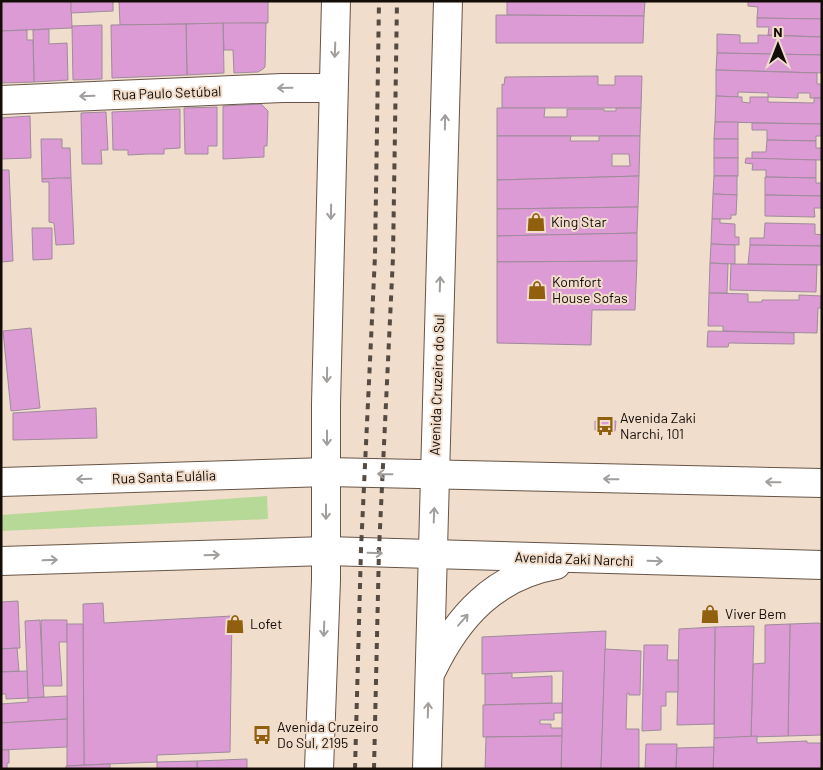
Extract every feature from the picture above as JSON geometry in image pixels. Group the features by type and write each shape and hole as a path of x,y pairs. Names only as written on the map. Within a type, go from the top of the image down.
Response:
{"main road":[{"path":"319,769 326,551 326,404 336,1"},
{"name":"Avenida Cruzeiro do Sul","path":"427,769 448,1"},
{"name":"Rua Paulo Setúbal","path":"1,100 282,88 334,88"},
{"path":"327,472 818,487"},
{"name":"Rua Santa Eulália","path":"1,482 327,472"},
{"path":"1,561 326,551"},
{"name":"Avenida Zaki Narchi","path":"326,551 589,559 818,562"},
{"path":"429,676 450,634 479,601 520,576 552,566 589,559"}],"green space":[{"path":"267,496 268,519 1,531 1,515"}],"building":[{"path":"1,1 71,1 72,28 1,31"},
{"path":"71,1 113,1 113,11 71,13"},
{"path":"119,1 268,1 268,23 120,25"},
{"path":"507,1 645,1 644,16 507,15"},
{"path":"748,1 822,1 822,19 757,18 758,7 748,6"},
{"path":"496,15 644,16 643,43 496,43"},
{"path":"757,18 822,19 822,37 768,35 769,27 757,27"},
{"path":"223,23 266,23 265,67 263,69 258,72 234,73 233,50 224,50"},
{"path":"223,23 224,73 187,75 186,24"},
{"path":"186,24 187,75 112,78 111,25"},
{"path":"102,25 102,79 73,80 72,26"},
{"path":"49,29 49,44 67,43 68,80 34,82 33,30"},
{"path":"27,30 27,40 33,40 34,82 1,83 1,31"},
{"path":"717,34 740,35 740,43 758,43 758,35 822,37 822,55 717,53"},
{"path":"717,53 822,55 822,73 716,70"},
{"path":"716,70 817,73 817,84 822,84 822,98 810,98 810,93 798,93 798,98 768,97 768,93 738,92 738,97 716,96"},
{"path":"598,76 598,85 615,85 615,76 642,76 641,108 502,108 502,84 504,85 505,77"},
{"path":"716,96 742,97 742,102 750,103 750,97 768,97 768,102 814,103 814,98 822,98 822,124 715,122"},
{"path":"261,104 268,111 267,146 264,146 264,157 223,159 223,106"},
{"path":"217,107 217,146 208,146 208,154 185,154 184,108"},
{"path":"497,108 545,108 544,117 567,117 567,109 604,109 604,111 616,111 616,108 641,108 640,136 497,136"},
{"path":"180,109 180,148 164,149 164,154 128,155 128,150 113,150 112,112"},
{"path":"106,112 108,150 101,150 102,164 82,164 81,113"},
{"path":"30,116 31,158 1,159 1,118"},
{"path":"715,122 738,122 738,139 714,139"},
{"path":"752,123 822,124 822,136 816,136 816,141 767,140 767,130 752,130"},
{"path":"497,136 571,136 570,141 599,141 599,136 640,136 639,176 497,180","holes":["612,154 629,154 630,166 612,166"]},
{"path":"41,139 62,139 62,148 70,148 71,178 42,179"},
{"path":"714,139 738,139 738,158 714,158"},
{"path":"767,140 816,141 816,148 822,148 822,160 752,159 752,152 766,152"},
{"path":"714,158 738,158 738,176 714,176"},
{"path":"746,158 816,160 816,178 766,177 766,170 752,170 753,164 745,163"},
{"path":"1,170 9,170 13,261 1,262"},
{"path":"639,176 638,207 497,209 497,180"},
{"path":"714,176 737,176 737,195 713,194"},
{"path":"765,177 816,178 816,183 822,183 822,196 765,195"},
{"path":"71,178 74,244 56,245 54,223 49,222 49,182 42,182 42,179"},
{"path":"713,194 737,195 736,215 731,215 731,219 712,219"},
{"path":"765,195 822,196 822,208 814,208 815,217 765,216"},
{"path":"638,207 637,233 497,236 497,209"},
{"path":"712,219 720,219 720,223 735,224 735,237 739,237 739,245 711,244"},
{"path":"765,223 815,224 815,234 822,235 822,246 750,245 750,238 764,238"},
{"path":"32,228 52,228 52,259 33,260"},
{"path":"637,233 637,261 497,262 497,236"},
{"path":"711,244 735,245 735,264 710,263"},
{"path":"750,245 822,246 822,265 748,264"},
{"path":"637,261 635,310 592,310 591,345 497,343 497,262"},
{"path":"710,263 728,264 727,293 709,293"},
{"path":"731,264 817,265 816,292 730,290"},
{"path":"709,293 748,294 748,302 799,300 799,295 822,296 821,308 818,308 817,333 723,331 723,326 708,326"},
{"path":"31,328 40,408 11,411 3,331"},
{"path":"708,331 794,333 794,344 729,343 728,347 707,347"},
{"path":"96,408 97,438 13,440 13,413"},
{"name":"Avenida Zaki Narchi, 101","path":"595,421 616,421 615,431 595,430"},
{"path":"18,601 20,648 1,649 1,602"},
{"path":"103,603 104,623 232,616 230,752 157,755 157,762 84,765 83,604"},
{"path":"40,620 44,697 28,698 25,621"},
{"path":"41,620 67,620 67,642 59,642 62,686 43,686"},
{"path":"819,623 822,625 822,735 788,736 790,624"},
{"path":"67,624 83,624 84,765 67,766"},
{"path":"790,624 788,736 751,737 753,664 765,663 765,625"},
{"path":"754,626 751,737 714,738 715,627"},
{"path":"715,627 714,724 677,725 679,629"},
{"path":"606,631 601,769 561,769 563,671 482,674 482,637"},
{"path":"644,645 668,645 667,660 678,660 678,692 666,692 666,706 661,706 661,730 642,731"},
{"path":"17,648 19,671 1,672 1,649"},
{"path":"605,649 641,651 640,695 629,695 627,693 626,729 639,729 639,769 601,769"},
{"path":"27,671 28,698 6,699 6,694 1,694 1,672"},
{"path":"512,673 512,678 552,676 552,703 485,705 485,674"},
{"path":"67,696 67,719 1,723 1,704 28,702 28,698"},
{"path":"562,703 562,713 554,713 554,720 540,720 540,724 551,724 551,728 562,728 562,736 483,737 483,705"},
{"path":"67,719 67,747 1,750 1,723"},
{"path":"562,736 561,769 485,769 486,737"},
{"path":"757,736 757,743 807,741 807,743 822,743 822,769 713,769 714,738"},
{"path":"646,744 677,744 676,769 645,769"},
{"path":"714,747 713,769 676,769 677,748"},
{"path":"1,750 9,750 7,769 1,769"},
{"path":"247,759 247,769 197,769 197,761"},
{"path":"197,761 197,769 157,769 157,762"},
{"path":"110,764 110,769 66,769 66,766"}],"railway":[{"path":"355,769 361,549 375,256 379,1"},
{"path":"374,769 379,549 393,257 397,1"}],"place":[{"name":"King Star","path":"536,222"},
{"name":"Komfort House Sofas","path":"537,290"},
{"name":"Avenida Zaki Narchi, 101","path":"605,426"},
{"name":"Viver Bem","path":"710,614"},
{"name":"Lofet","path":"235,624"},
{"name":"Avenida Cruzeiro Do Sul, 2195","path":"262,735"}]}
